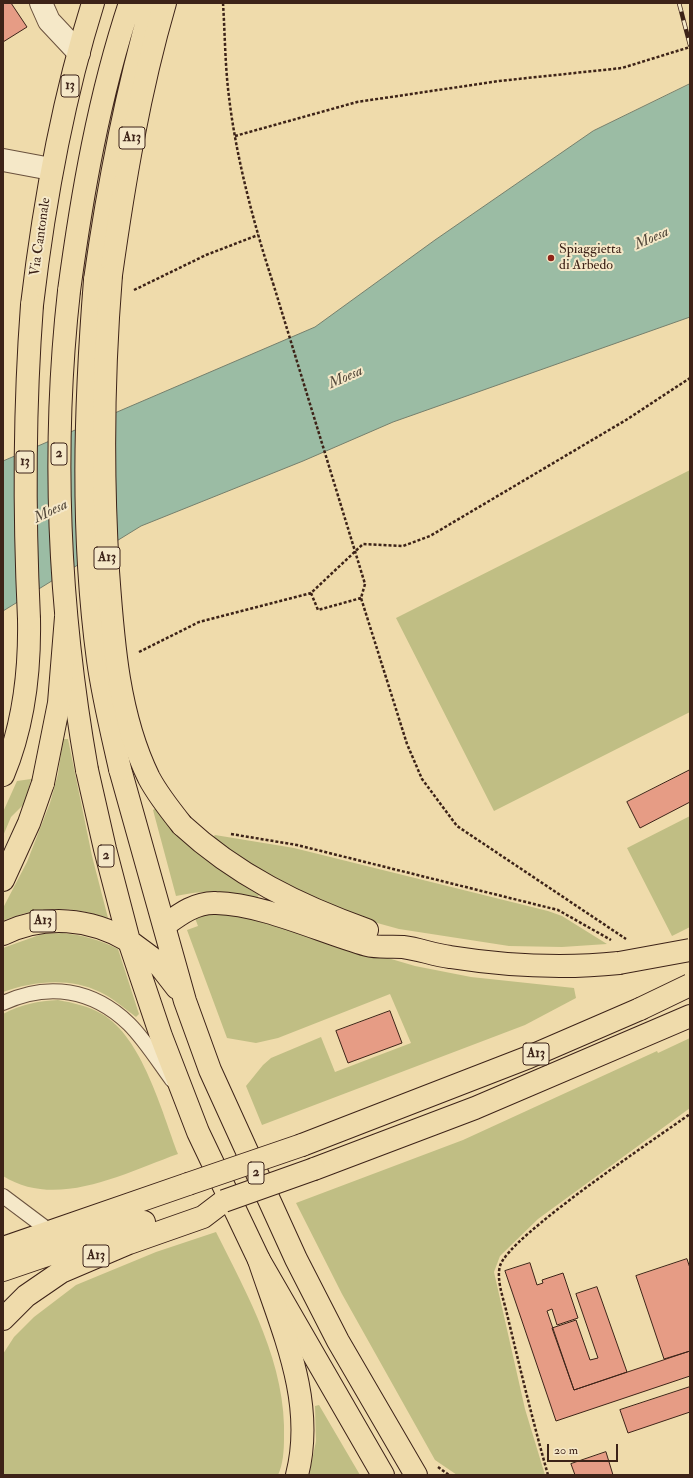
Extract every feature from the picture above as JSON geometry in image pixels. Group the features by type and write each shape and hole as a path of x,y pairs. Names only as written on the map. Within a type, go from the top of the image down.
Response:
{"main road":[{"name":"13","path":"51,169 79,53 93,3"},
{"name":"2","path":"130,3 112,64 88,168 69,291 62,367 59,436 61,539 66,617 75,695 87,770 105,849 129,941 182,1092 198,1132 259,1260 383,1475"},
{"name":"2","path":"152,3 122,119 103,220 103,278 86,404 88,538 98,659 120,769 165,925 185,1001 210,1070 296,1259 338,1341 395,1442 416,1475"},
{"name":"A13","path":"165,3 147,71 103,278 106,532 116,654 129,724 142,760 160,796 182,825 217,855 272,889 305,906 374,932 403,947"},
{"name":"Via Cantonale","path":"3,775 22,712 28,670 29,619 24,517 27,374 32,305 51,169"},
{"path":"3,880 29,823 43,783 59,703 66,617"},
{"name":"A13","path":"143,982 143,972 148,953 165,925 183,912 214,902 234,904 266,912 369,946 403,947 448,957 508,965 570,967 618,954 690,950"},
{"name":"A13","path":"3,934 29,924 63,920 96,926 129,941 148,953 164,970 185,1001"},
{"name":"A13","path":"3,1248 302,1145 529,1057 640,1009 690,985"},
{"name":"A13","path":"3,1320 26,1296 61,1272 224,1201 314,1170 475,1108 651,1034 690,1016"},
{"name":"A13","path":"3,1270 200,1211"},
{"path":"259,1260 290,1354 301,1398 303,1433 297,1475"},
{"path":"395,1442 402,1475"}],"street":[{"path":"41,3 50,21 79,53"},
{"path":"3,160 51,169"}],"lane":[{"path":"3,1003 16,997 38,991 60,991 79,994 99,1001 116,1012 130,1025 182,1092"},
{"path":"3,1196 51,1232"}],"path":[{"path":"223,3 229,97 235,136 258,235 364,584 361,598 407,744 422,779 457,826 618,932"},
{"path":"235,136 357,102 499,81 622,68 690,47"},
{"path":"132,656 199,622 311,593 363,544 404,546 430,536 626,420 690,378"},
{"path":"311,593 318,610 361,598"},
{"path":"230,834 297,845 558,910 612,940 618,954"},
{"path":"548,1475 530,1410 499,1276 501,1263 539,1223 690,1114"},
{"path":"440,1475 433,1464 449,1475"}],"shaded area":[{"path":"690,470 690,712 494,811 396,618"},
{"path":"63,739 68,739 92,856 108,918 81,911 56,909 30,912 3,921 3,908 27,862 50,803 58,774"},
{"path":"31,779 25,803 11,817 3,836 3,812 17,781"},
{"path":"156,808 179,835 203,857 259,895 256,899 236,894 217,892 176,896 153,810"},
{"path":"690,816 690,927 672,936 627,848"},
{"path":"215,835 294,848 548,911 562,916 607,944 562,947 509,946 399,929 359,918 321,902 228,853 211,839"},
{"path":"214,912 238,914 415,966 471,977 574,988 576,998 525,1025 262,1125 246,1086 263,1065 271,1058 321,1037 335,1072 411,1043 390,994 278,1038 256,1043 227,1038 187,930 198,926 195,918"},
{"path":"62,933 91,938 118,949 139,1014 136,1017 105,994 76,984 52,982 39,983 3,992 3,948 42,934"},
{"path":"58,1000 81,1005 102,1014 116,1025 128,1040 149,1077 178,1154 113,1178 90,1185 68,1189 46,1190 24,1186 3,1176 3,1014 30,1004"},
{"path":"690,1038 690,1108 538,1219 500,1256 494,1272 525,1409 545,1475 457,1475 435,1460 342,1294 296,1203 463,1140 657,1051 658,1053"},
{"path":"216,1232 241,1281 263,1332 279,1384 283,1411 284,1443 282,1462 278,1475 3,1475 3,1354 14,1337 34,1317 76,1285 156,1252"},
{"path":"319,1405 360,1475 309,1475 316,1441 315,1406"}],"water":[{"name":"Moesa","path":"690,84 690,317 393,422 303,461 141,526 3,611 3,461 315,327 435,240 593,131"}],"building":[{"path":"3,3 11,3 27,27 3,42"},
{"path":"690,770 690,802 640,828 627,802"},
{"path":"390,1011 402,1043 348,1063 336,1031"},
{"path":"687,1259 690,1268 690,1351 664,1359 636,1276"},
{"path":"530,1263 537,1285 543,1283 542,1280 563,1273 578,1318 557,1325 552,1309 547,1311 574,1390 690,1351 690,1376 556,1421 505,1271"},
{"path":"597,1287 627,1372 574,1390 552,1328 576,1320 590,1360 598,1358 576,1294"},
{"path":"690,1387 690,1412 628,1433 620,1410"},
{"path":"606,1452 613,1475 575,1475 571,1464"}],"railway":[{"path":"679,3 690,45"}],"place":[{"name":"Spiaggietta di Arbedo","path":"551,258"}]}
